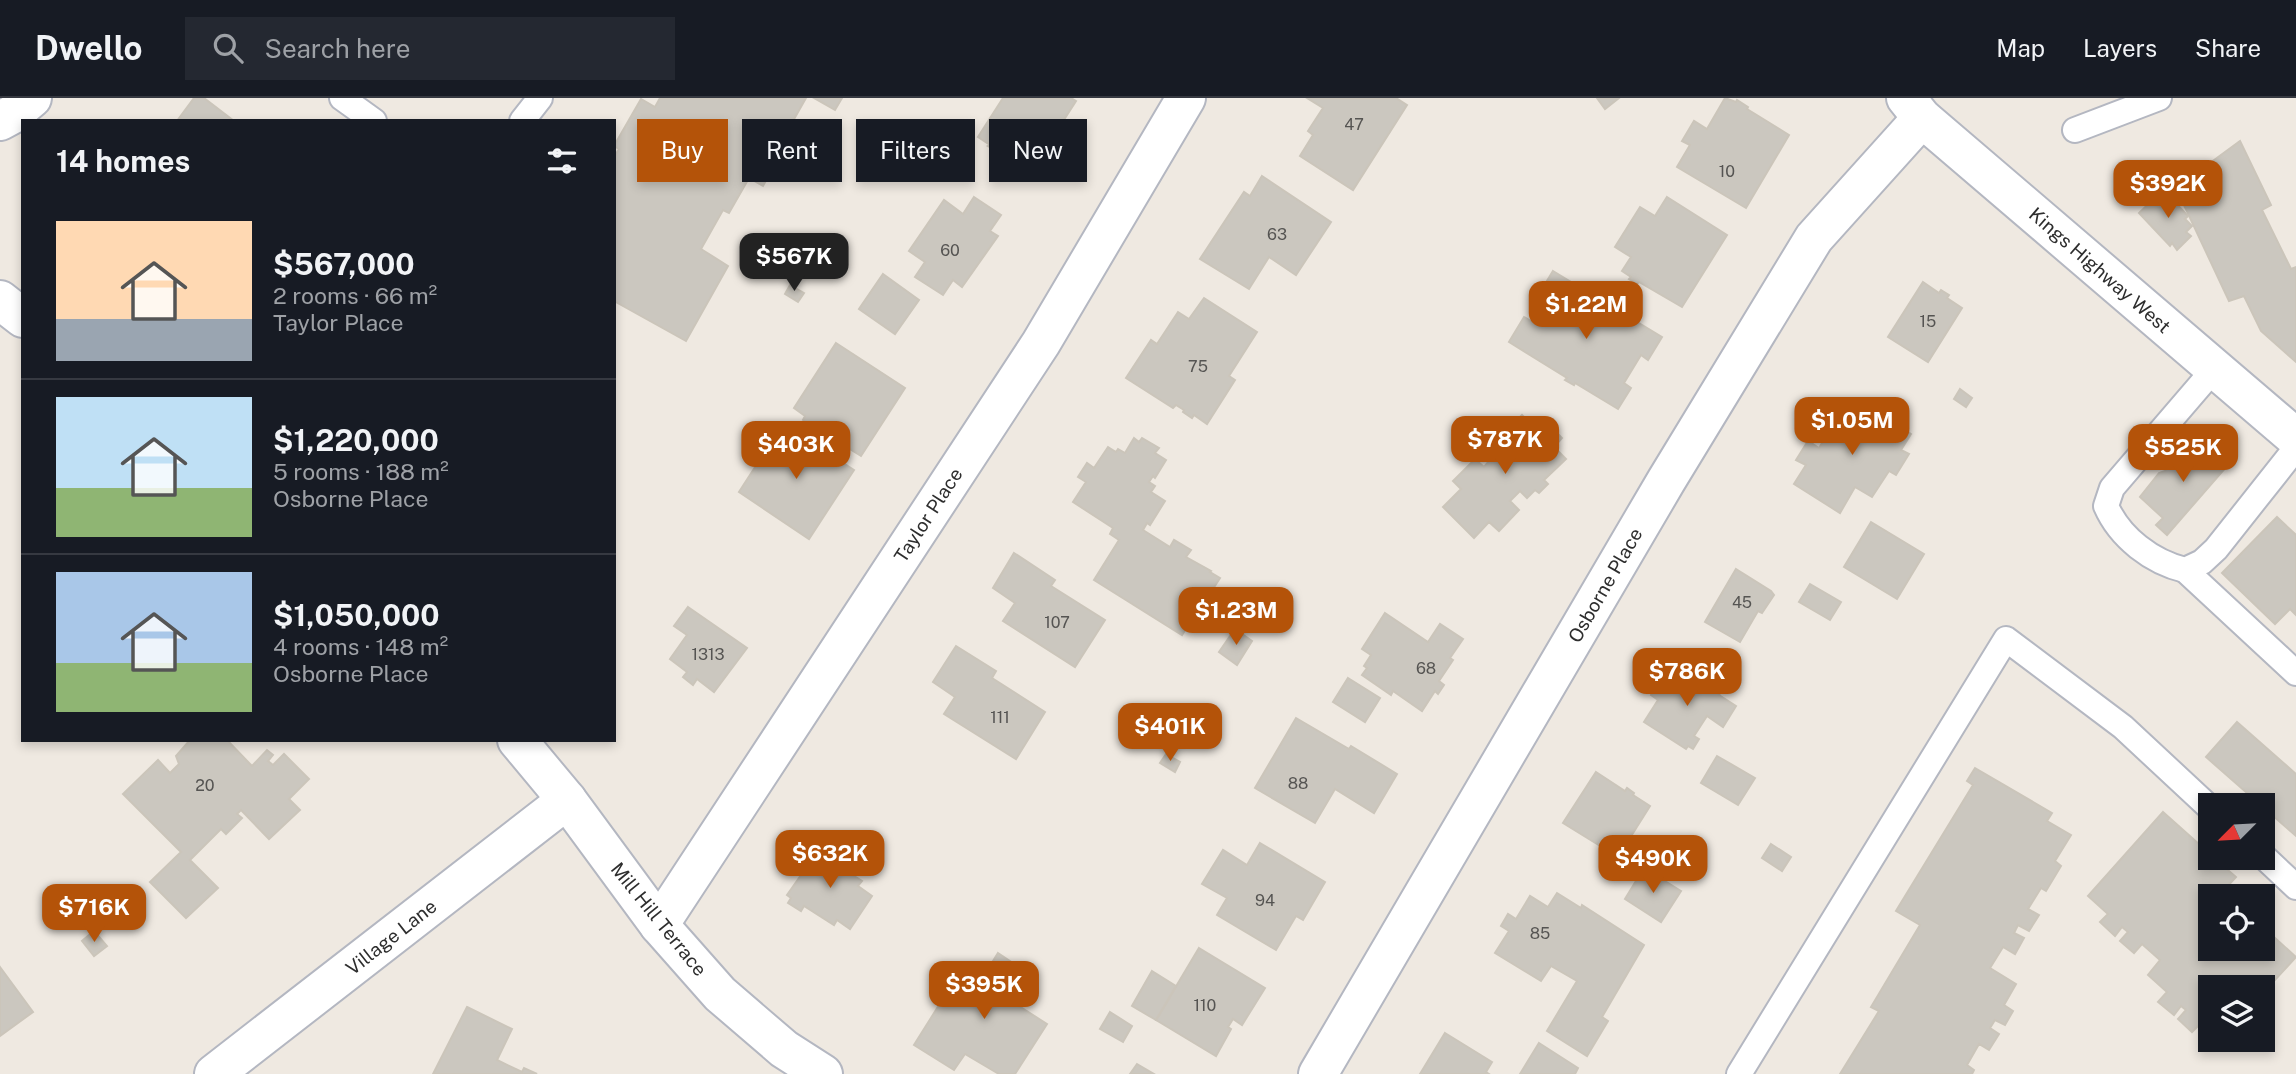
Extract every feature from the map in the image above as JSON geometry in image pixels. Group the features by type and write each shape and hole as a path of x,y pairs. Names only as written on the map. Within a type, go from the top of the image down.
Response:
{"street":[{"path":"0,121 32,98"},
{"name":"Taylor Place","path":"659,925 1041,343 1186,98"},
{"name":"Kings Highway West","path":"1914,108 2296,438"},
{"name":"Osborne Place","path":"1318,1074 1666,481 1814,238 1914,108"},
{"path":"0,300 21,316"},
{"name":"Mill Hill Terrace","path":"519,742 567,800 659,925 720,994 784,1049 823,1074"},
{"name":"Village Lane","path":"214,1074 567,800"}],"lane":[{"path":"524,119 540,98"},
{"path":"2075,130 2159,98"},
{"path":"353,101 372,119"},
{"path":"2215,368 2112,488 2106,506 2124,535 2167,566 2185,570 2296,673"},
{"path":"2185,570 2202,562 2216,549 2296,448"},
{"path":"1739,1074 2006,639 2123,727 2198,797"},
{"path":"2275,867 2296,887"}],"building":[{"path":"194,98 204,98 231,119 178,119"},
{"path":"660,98 806,98 794,119 742,119 742,182 747,182 729,213 723,210 701,249 728,266 686,341 616,302 616,154 619,149 616,143 641,99 655,107"},
{"path":"814,98 842,98 835,110"},
{"path":"1003,98 1071,98 1076,101 1064,119 990,119"},
{"path":"1307,98 1396,98 1407,105 1353,190 1300,156 1313,135 1308,131 1323,108"},
{"path":"1597,98 1619,98 1605,109"},
{"path":"1725,98 1736,102 1737,100 1789,135 1746,208 1677,167 1690,145 1682,141 1694,121 1707,129"},
{"path":"989,120 989,144 978,137"},
{"path":"2240,141 2271,205 2262,210 2291,269 2296,267 2296,362 2261,331 2244,296 2229,301 2176,188"},
{"path":"1262,176 1331,222 1296,275 1269,257 1249,289 1200,259 1244,192 1250,196"},
{"path":"2160,193 2162,196 2166,193 2188,216 2185,219 2192,226 2186,232 2191,236 2177,250 2139,213"},
{"path":"974,197 1001,215 990,231 998,236 962,287 953,280 943,295 915,277 925,262 909,251 944,200 963,214"},
{"path":"1667,197 1727,235 1682,307 1629,279 1631,277 1622,271 1631,257 1615,247 1640,207 1655,216"},
{"path":"1553,271 1662,337 1648,360 1641,355 1624,383 1631,388 1618,409 1575,383 1574,385 1565,380 1567,378 1509,342 1524,317 1541,327 1554,306 1538,296"},
{"path":"883,274 919,300 895,334 859,309"},
{"path":"1923,282 1939,293 1941,290 1949,295 1947,298 1962,308 1928,362 1888,337"},
{"path":"790,285 804,293 798,302 785,294"},
{"path":"1204,298 1257,332 1229,376 1235,380 1207,424 1194,415 1192,418 1176,405 1173,408 1126,378 1151,340 1157,344 1178,312 1189,319"},
{"path":"836,343 905,388 861,456 803,420 805,416 794,408"},
{"path":"1960,389 1972,398 1966,407 1954,399"},
{"path":"1848,401 1877,418 1879,414 1911,434 1901,450 1909,454 1896,475 1889,471 1872,497 1855,487 1840,513 1794,484 1806,465 1796,460 1808,441 1819,448"},
{"path":"1522,415 1534,427 1542,418 1562,438 1554,447 1566,459 1544,480 1548,484 1539,493 1535,490 1527,498 1520,491 1510,501 1519,510 1499,531 1489,522 1474,538 1443,507 1461,489 1453,481 1475,459 1484,467 1490,460 1484,453"},
{"path":"783,424 854,470 809,539 739,492"},
{"path":"1134,438 1139,442 1142,438 1159,448 1155,453 1166,460 1155,478 1153,476 1149,482 1155,486 1151,492 1165,501 1150,525 1147,523 1143,530 1170,547 1174,540 1191,550 1186,557 1220,578 1209,595 1212,597 1209,603 1204,600 1182,635 1094,580 1119,540 1110,534 1113,528 1073,502 1086,482 1078,477 1087,463 1094,468 1108,447 1125,453"},
{"path":"2196,438 2227,466 2167,535 2156,525 2163,518 2140,497 2159,473 2165,471"},
{"path":"2277,517 2296,535 2296,615 2290,609 2275,624 2222,573"},
{"path":"1871,522 1924,554 1897,599 1844,567"},
{"path":"1014,553 1055,580 1051,586 1105,620 1075,667 1003,621 1015,603 993,588"},
{"path":"1736,569 1774,595 1762,613 1758,611 1740,642 1705,622"},
{"path":"1810,584 1841,602 1830,620 1799,602"},
{"path":"688,607 747,648 714,692 697,679 693,685 683,677 687,672 670,659 687,635 674,626"},
{"path":"1385,613 1428,642 1440,624 1463,639 1439,681 1444,685 1438,694 1435,691 1422,711 1393,691 1391,695 1362,675 1371,655 1362,649"},
{"path":"1235,629 1252,641 1237,665 1219,652"},
{"path":"956,646 996,671 992,678 1045,712 1016,759 944,714 955,697 933,682"},
{"path":"1678,667 1696,678 1698,675 1721,692 1719,695 1736,706 1723,727 1707,716 1694,736 1699,739 1693,749 1688,746 1686,749 1644,722 1658,700 1651,695 1658,684 1664,689"},
{"path":"1348,678 1380,698 1365,722 1333,702"},
{"path":"1296,718 1349,749 1351,746 1397,774 1374,813 1335,789 1315,823 1255,788"},
{"path":"2237,722 2296,774 2296,836 2275,818 2275,793 2247,793 2206,757"},
{"path":"188,742 229,742 252,766 267,750 273,755 268,761 273,765 284,754 309,779 289,799 300,810 269,839 241,810 237,814 242,818 226,834 221,829 190,860 218,888 186,918 150,882 181,852 123,794 158,760 170,773 179,764 176,756"},
{"path":"1166,754 1180,762 1175,772 1160,763"},
{"path":"1717,756 1755,778 1738,805 1701,783"},
{"path":"1975,768 2052,813 2047,821 2071,835 2055,861 2061,866 2046,891 2041,888 2028,909 2039,915 2029,931 2018,925 2014,933 2024,938 2015,954 2003,947 1990,968 2016,984 2004,1005 2013,1011 2005,1025 1995,1020 1990,1028 1999,1034 1989,1050 1979,1044 1967,1065 1974,1070 1972,1074 1840,1074 1879,1011 1871,1007 1920,925 1896,911 1973,785 1967,781"},
{"path":"1596,772 1625,791 1627,788 1650,806 1618,857 1563,823"},
{"path":"2163,812 2198,843 2198,870 2228,870 2236,877 2230,884 2198,884 2198,961 2275,961 2275,938 2296,957 2275,980 2275,975 2198,975 2198,1026 2192,1032 2178,1019 2186,1010 2181,1006 2174,1015 2158,1002 2167,992 2148,975 2160,960 2142,944 2134,953 2120,941 2128,932 2122,927 2115,936 2100,922 2108,914 2088,896"},
{"path":"1260,843 1325,882 1303,920 1296,916 1276,950 1217,915 1227,898 1202,884 1223,850 1247,865"},
{"path":"823,844 845,859 840,867 862,881 858,886 872,896 850,929 837,920 834,925 804,906 801,911 788,903 791,898 787,895"},
{"path":"1771,844 1791,857 1782,871 1762,858"},
{"path":"1644,868 1681,891 1661,922 1625,899"},
{"path":"1557,893 1581,908 1582,905 1644,945 1602,1017 1608,1021 1587,1056 1547,1031 1577,981 1551,966 1541,981 1495,953 1509,931 1501,926 1508,914 1516,919 1530,896 1548,907"},
{"path":"94,931 107,946 94,956 82,941"},
{"path":"1199,948 1265,988 1242,1025 1233,1019 1228,1027 1231,1029 1216,1056 1156,1020"},
{"path":"998,953 1032,976 1014,1003 1047,1024 1015,1074 999,1074 965,1054 954,1070 914,1045 961,970 980,982"},
{"path":"0,967 33,1012 0,1036"},
{"path":"1152,971 1176,986 1156,1020 1132,1006"},
{"path":"467,1007 512,1029 497,1060 522,1072 524,1068 537,1074 433,1074"},
{"path":"1110,1012 1132,1026 1123,1042 1100,1029"},
{"path":"1445,1033 1492,1062 1486,1072 1489,1074 1420,1074"},
{"path":"1539,1043 1578,1068 1575,1074 1520,1074"},
{"path":"1137,1064 1154,1074 1130,1074"}]}
